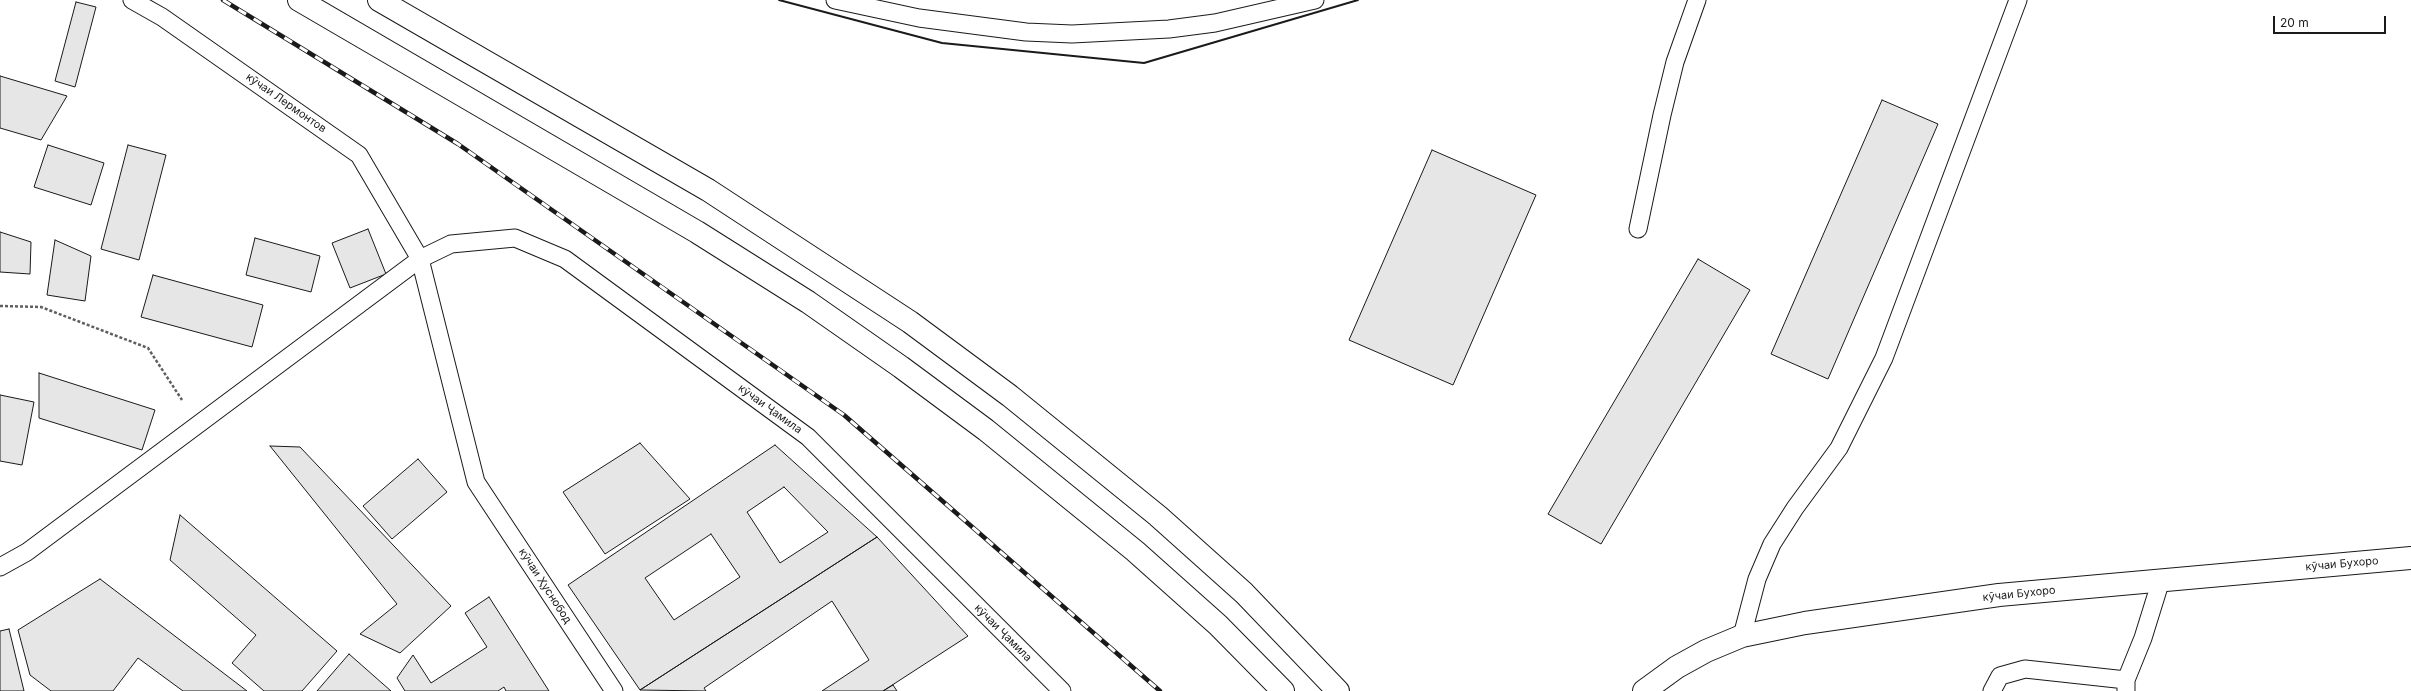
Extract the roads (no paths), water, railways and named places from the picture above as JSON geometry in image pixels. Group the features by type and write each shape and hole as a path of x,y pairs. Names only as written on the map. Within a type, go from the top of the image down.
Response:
{"street":[{"path":"299,0 672,217 808,302 883,354 986,430 1135,551 1218,625 1283,691"},
{"path":"379,0 708,190 910,322 1010,396 1158,516 1244,593 1338,691"},
{"name":"кӯчаи Бухоро","path":"1644,691 1677,667 1706,651 1742,636 1805,623 1999,595 2411,558"}],"lane":[{"name":"кӯчаи Лермонтов","path":"132,0 162,17 359,154 420,259"},
{"path":"835,0 919,18 1026,32 1072,34 1169,29 1215,23 1315,0"},
{"path":"1638,229 1662,115 1676,62 1697,0"},
{"path":"1742,636 1757,579 1772,544 1795,508 1839,448 1884,358 2018,0"},
{"name":"кӯчаи Ҷамила","path":"0,567 27,552 420,259 451,244 515,238 565,258 808,437 1062,691"},
{"name":"кӯчаи Ҳуснобод","path":"420,259 476,482 614,691"},
{"path":"1992,691 2000,676 2025,669 2126,685 2143,638 2161,580"}],"railway":[{"path":"223,0 458,144 844,415 1160,691"}]}
